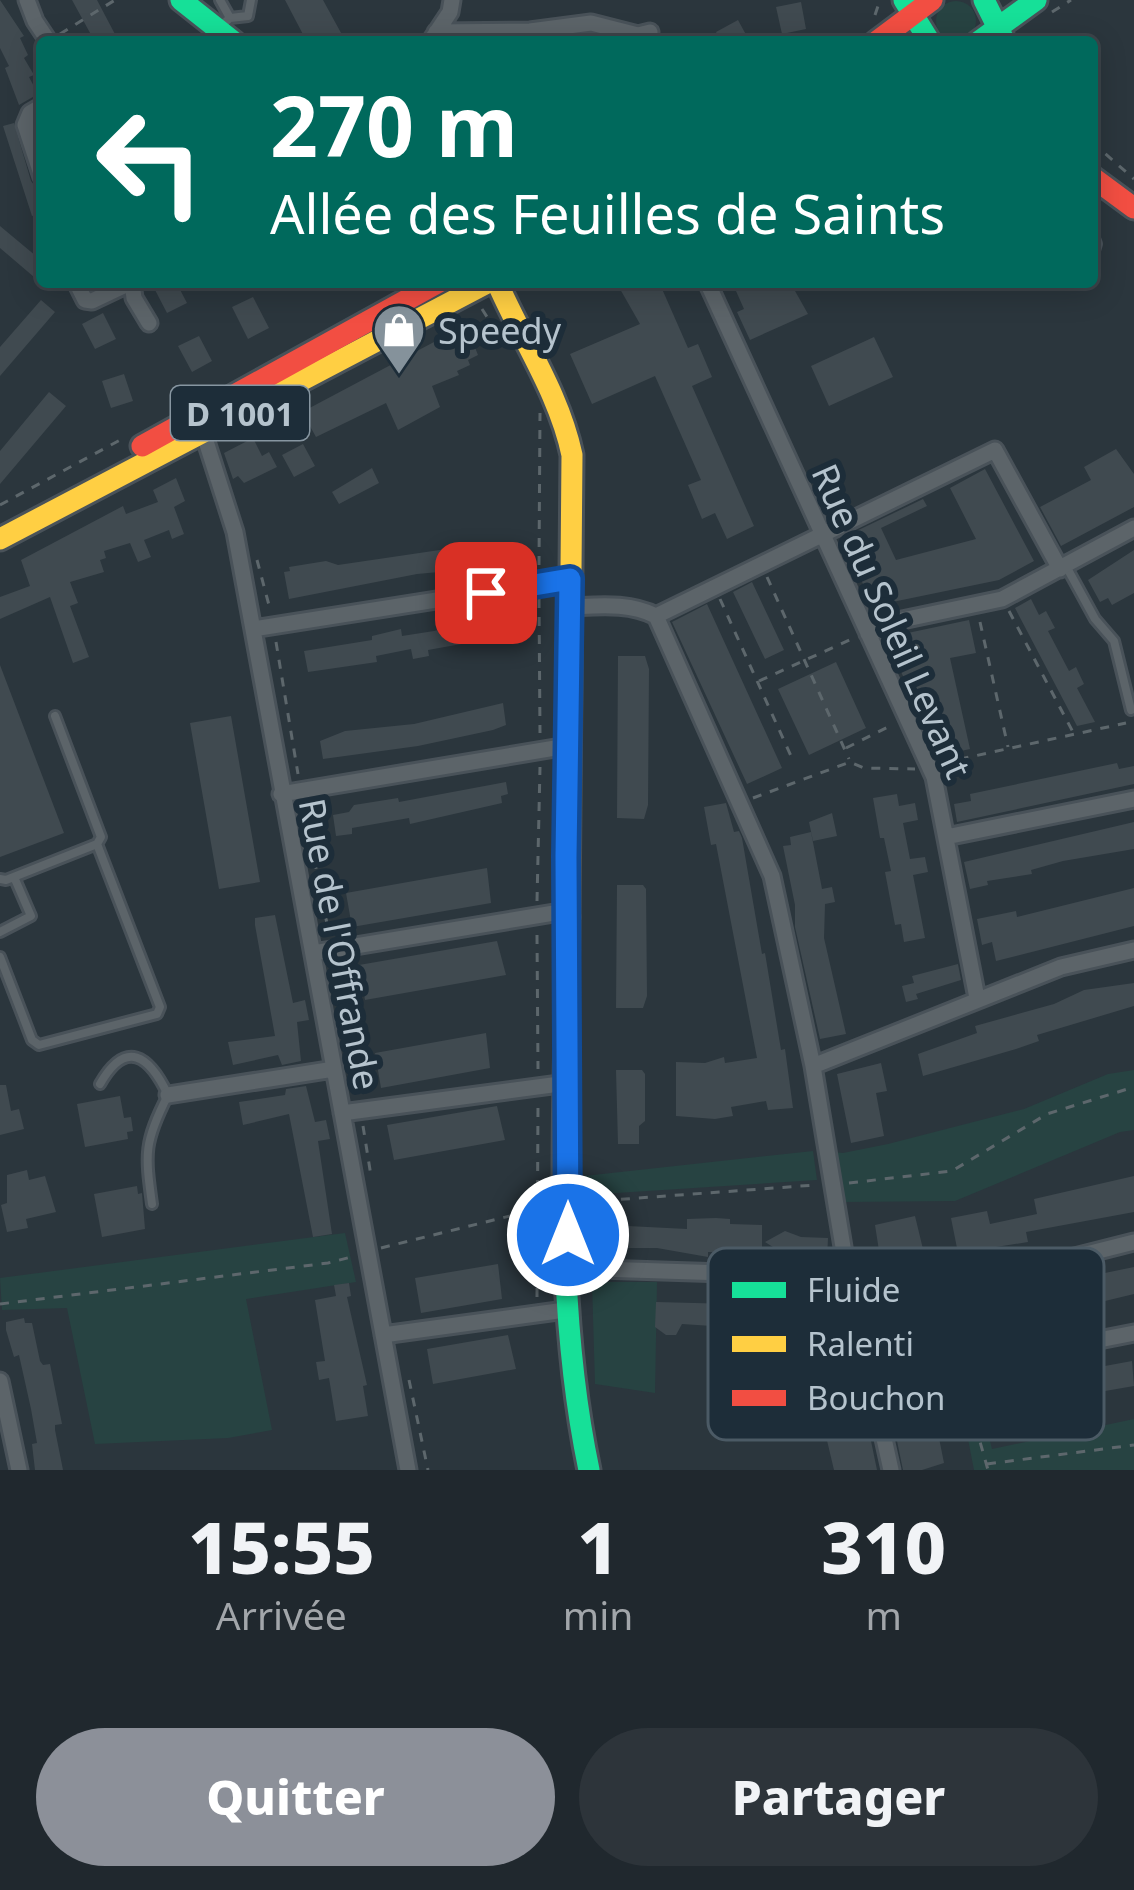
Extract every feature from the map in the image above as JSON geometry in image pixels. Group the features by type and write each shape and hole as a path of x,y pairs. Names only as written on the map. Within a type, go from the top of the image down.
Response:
{"street":[{"path":"27,0 44,36"},
{"path":"181,0 227,30"},
{"path":"434,36 450,12 452,0"},
{"path":"881,36 907,7 932,0"},
{"path":"984,0 1001,35 1036,0"},
{"path":"907,7 926,36"},
{"path":"534,36 592,23 638,35 650,32"},
{"path":"36,109 25,125 36,159"},
{"path":"1098,176 1129,195"},
{"path":"79,288 85,300 92,301 119,288"},
{"path":"133,288 149,322"},
{"name":"D 1001","path":"0,524 428,288"},
{"path":"485,288 568,430 572,455 565,1310 589,1470"},
{"name":"D 1001","path":"0,539 485,288"},
{"name":"Rue du Soleil Levant","path":"710,288 929,766 977,998"},
{"name":"Rue de l'Offrande","path":"203,432 235,532 334,1070 351,1112 368,1252 408,1470"},
{"path":"656,616 995,451 1063,567"},
{"path":"868,633 902,620 1002,599 1134,528"},
{"path":"253,629 570,579"},
{"path":"568,607 608,605 642,609 656,616 772,876 813,1066 844,1248"},
{"path":"281,794 567,746"},
{"path":"946,837 1134,799"},
{"path":"313,953 566,911"},
{"path":"813,1066 1061,967 1134,950"},
{"path":"168,1095 334,1070"},
{"path":"351,1112 567,1083"},
{"path":"1104,1249 1134,1242"},
{"path":"568,1268 708,1272"},
{"path":"383,1335 565,1310"},
{"path":"1104,1340 1134,1334"},
{"path":"0,1382 19,1470"},
{"path":"885,1440 891,1470"}],"lane":[{"path":"220,0 227,30 248,16 251,0"},
{"path":"1063,567 1114,641 1131,710"},
{"path":"0,958 32,1040 39,1045 157,1014 160,1007 55,716"},
{"path":"0,879 98,844"},
{"path":"0,932 31,916 14,877"},
{"path":"100,1084 110,1066 122,1057 141,1057 154,1068 168,1095 149,1132 146,1156 152,1204"}],"path":[{"path":"56,36 115,0"},
{"path":"1098,151 1129,195"},
{"path":"485,288 509,335"},
{"path":"537,1312 538,402"},
{"path":"235,532 248,539 264,575 332,950 351,1112 372,1179"},
{"path":"761,564 850,762 864,768 904,771 1134,721"},
{"path":"714,587 791,756"},
{"path":"1002,599 1074,734"},
{"path":"976,604 1009,748"},
{"path":"757,682 868,633"},
{"path":"844,749 907,719"},
{"path":"740,803 850,762"},
{"path":"0,1304 328,1263 567,1202 952,1171 1048,1114 1134,1087"},
{"path":"409,1379 428,1470"},
{"path":"987,1467 1134,1445"}],"green space":[{"path":"956,1 976,21 968,36 944,36 936,21 942,7"},
{"path":"1134,1070 1134,1130 955,1201 843,1202 833,1152 888,1144 1024,1109 1108,1074"},
{"path":"813,1151 817,1180 585,1195 584,1176"},
{"path":"345,1233 356,1282 246,1299 272,1430 228,1438 95,1444 67,1308 2,1310 0,1278"},
{"path":"592,1282 657,1282 655,1393 595,1384"},
{"path":"1134,1419 1134,1470 974,1470 968,1440 990,1440 992,1449 1035,1440 1104,1440 1104,1425"}],"building":[{"path":"0,0 24,36 20,38 28,55 24,58 34,75 29,77 36,95 19,105 5,68 9,66 0,48"},
{"path":"72,0 97,0 116,36 92,36"},
{"path":"285,0 323,0 343,36 304,36"},
{"path":"801,2 806,29 782,34 776,7"},
{"path":"738,20 747,36 718,36 716,32"},
{"path":"14,123 36,187 36,215 32,216 3,126"},
{"path":"0,226 36,256 36,275 34,277 0,248"},
{"path":"154,288 179,288 187,303 167,313"},
{"path":"619,288 662,288 688,348 698,344 712,377 692,386 754,526 727,539 715,513 702,519 688,485 701,480 655,376 592,404 570,354 640,324"},
{"path":"735,288 793,288 808,314 750,340 737,312 744,309"},
{"path":"253,297 269,328 248,339 232,307"},
{"path":"41,300 55,312 0,376 0,347"},
{"path":"103,313 116,339 95,349 82,324"},
{"path":"466,325 478,355 457,371 459,375 432,386 440,407 398,430 386,403 316,437 302,412"},
{"path":"199,336 212,361 192,372 178,346"},
{"path":"874,337 893,377 829,406 811,366"},
{"path":"124,374 133,401 111,408 102,381"},
{"path":"49,392 66,406 0,484 0,451"},
{"path":"253,438 262,456 269,452 277,467 244,483 238,476 233,479 224,453"},
{"path":"303,444 315,466 294,477 282,455"},
{"path":"1116,449 1134,474 1134,507 1061,546 1040,507 1091,480 1084,467"},
{"path":"372,468 379,483 339,504 332,492"},
{"path":"985,469 1034,561 999,580 873,606 842,538 923,499 927,506 881,528 896,560 976,539 950,488"},
{"path":"176,478 185,501 174,507 184,534 172,539 169,530 144,540 151,557 138,562 130,543 104,551 106,558 100,560 104,572 70,582 78,603 70,606 89,657 73,663 50,597 0,619 0,597 30,586 21,560 123,506 126,514 158,502 153,490"},
{"path":"494,542 495,552 502,551 504,565 417,574 289,599 284,572 289,567 326,561 338,565"},
{"path":"1134,550 1134,593 1112,605 1108,598 1100,602 1088,580"},
{"path":"752,582 784,650 765,659 733,592"},
{"path":"1031,599 1039,615 1046,611 1055,628 1048,631 1069,671 1076,667 1084,684 1077,688 1095,722 1077,726 1015,608"},
{"path":"707,604 782,768 747,784 672,622"},
{"path":"495,611 503,613 506,627 477,636 478,641 428,650 429,656 413,659 411,649 376,656 377,662 308,672 304,651 372,640 372,636 401,629 402,636 434,631"},
{"path":"969,620 976,653 950,658 970,749 938,756 888,642 903,634"},
{"path":"618,656 645,656 649,669 644,819 617,818"},
{"path":"836,662 866,728 809,755 778,689"},
{"path":"0,665 64,833 0,857"},
{"path":"503,703 506,725 493,730 323,759 320,741 345,731 414,724"},
{"path":"231,716 260,882 219,889 190,723"},
{"path":"1117,763 1119,769 1134,766 1134,784 957,822 954,804 971,801 970,794"},
{"path":"506,782 508,794 501,796 502,803 410,824 409,818 352,828 352,834 336,836 333,815 349,812 354,805 398,798 399,802"},
{"path":"897,794 899,806 915,803 918,820 903,823 910,859 925,857 928,872 913,875 925,938 904,942 901,924 895,925 885,872 891,871 873,798"},
{"path":"726,803 734,832 739,831 742,838 793,1108 768,1110 766,1101 731,1107 733,1116 715,1119 676,1116 676,1062 757,1058 716,844 711,845 704,807"},
{"path":"832,813 837,836 813,841 809,822"},
{"path":"1134,822 1134,849 1063,861 970,889 964,862"},
{"path":"811,832 822,889 832,887 835,902 825,904 824,938 846,1034 820,1039 783,846 791,845 790,837"},
{"path":"487,868 491,903 352,927 346,893"},
{"path":"617,885 646,889 647,996 643,1008 616,1008"},
{"path":"1134,888 1134,926 996,961 992,942 982,945 977,919 1016,911 1017,917"},
{"path":"275,915 293,1003 305,1000 309,1020 297,1022 301,1061 282,1065 278,1055 233,1065 228,1042 275,1036 255,918"},
{"path":"497,941 506,975 365,1000 359,965"},
{"path":"958,964 961,980 916,994 918,999 906,1002 902,986 914,983 912,976"},
{"path":"1134,983 1134,1006 1037,1035 1039,1041 1016,1049 923,1076 918,1054 977,1033 975,1026 1054,1004 1084,990"},
{"path":"486,1033 490,1068 381,1088 375,1053"},
{"path":"881,1063 887,1091 876,1093 884,1136 851,1143 837,1074"},
{"path":"616,1070 645,1074 645,1121 639,1126 639,1144 618,1144"},
{"path":"0,1085 6,1085 11,1111 19,1109 24,1129 0,1135"},
{"path":"306,1086 315,1122 326,1120 330,1139 318,1141 332,1234 313,1237 289,1114 243,1125 239,1102 285,1095 286,1089"},
{"path":"120,1096 124,1118 131,1117 133,1131 127,1132 128,1139 85,1147 77,1104"},
{"path":"497,1106 505,1140 394,1160 387,1125"},
{"path":"27,1170 29,1180 45,1176 56,1212 26,1219 28,1228 7,1232 1,1205 7,1203 7,1175"},
{"path":"1134,1176 1134,1212 1026,1232 1028,1242 957,1248 951,1218 987,1211 990,1224 1037,1214 1034,1199"},
{"path":"137,1186 138,1194 142,1193 145,1229 102,1237 94,1194"},
{"path":"915,1216 923,1248 879,1248 875,1225"},
{"path":"687,1219 762,1225 762,1248 708,1248 708,1257 657,1248 608,1248 608,1225 687,1229"},
{"path":"785,1231 828,1238 828,1248 774,1248 765,1242"},
{"path":"498,1264 502,1299 421,1313 415,1278"},
{"path":"1134,1267 1134,1294 1104,1301 1104,1273"},
{"path":"349,1283 351,1296 347,1297 367,1385 363,1386 368,1416 336,1421 329,1378 319,1380 316,1362 325,1361 315,1300 336,1296 334,1285"},
{"path":"656,1302 708,1303 708,1326 682,1324 676,1335 666,1335 655,1327"},
{"path":"24,1318 25,1323 32,1323 40,1361 50,1364 62,1424 55,1425 55,1430 63,1470 35,1470 32,1444 37,1443 31,1409 19,1355 14,1357 6,1330 6,1322"},
{"path":"508,1335 516,1369 433,1384 427,1349"},
{"path":"1132,1361 1134,1386 1104,1391 1104,1366"},
{"path":"827,1440 871,1440 877,1470 834,1470"},
{"path":"897,1440 939,1440 944,1463 903,1470"}],"traffic: fast":[{"path":"181,0 226,36"},
{"path":"904,0 926,36"},
{"path":"984,0 1002,36"},
{"path":"986,36 1036,0"},
{"path":"568,917 565,1264 577,1402 589,1470"}],"traffic: slow":[{"path":"0,539 478,288"},
{"path":"500,288 549,388 572,455 568,917"}],"traffic: jam":[{"path":"884,36 932,0"},
{"path":"1098,181 1134,208"},
{"path":"142,446 428,288"}],"place":[{"name":"Speedy","path":"399,376"}],"route":[{"path":"486,593 570,579 568,1235"}]}
